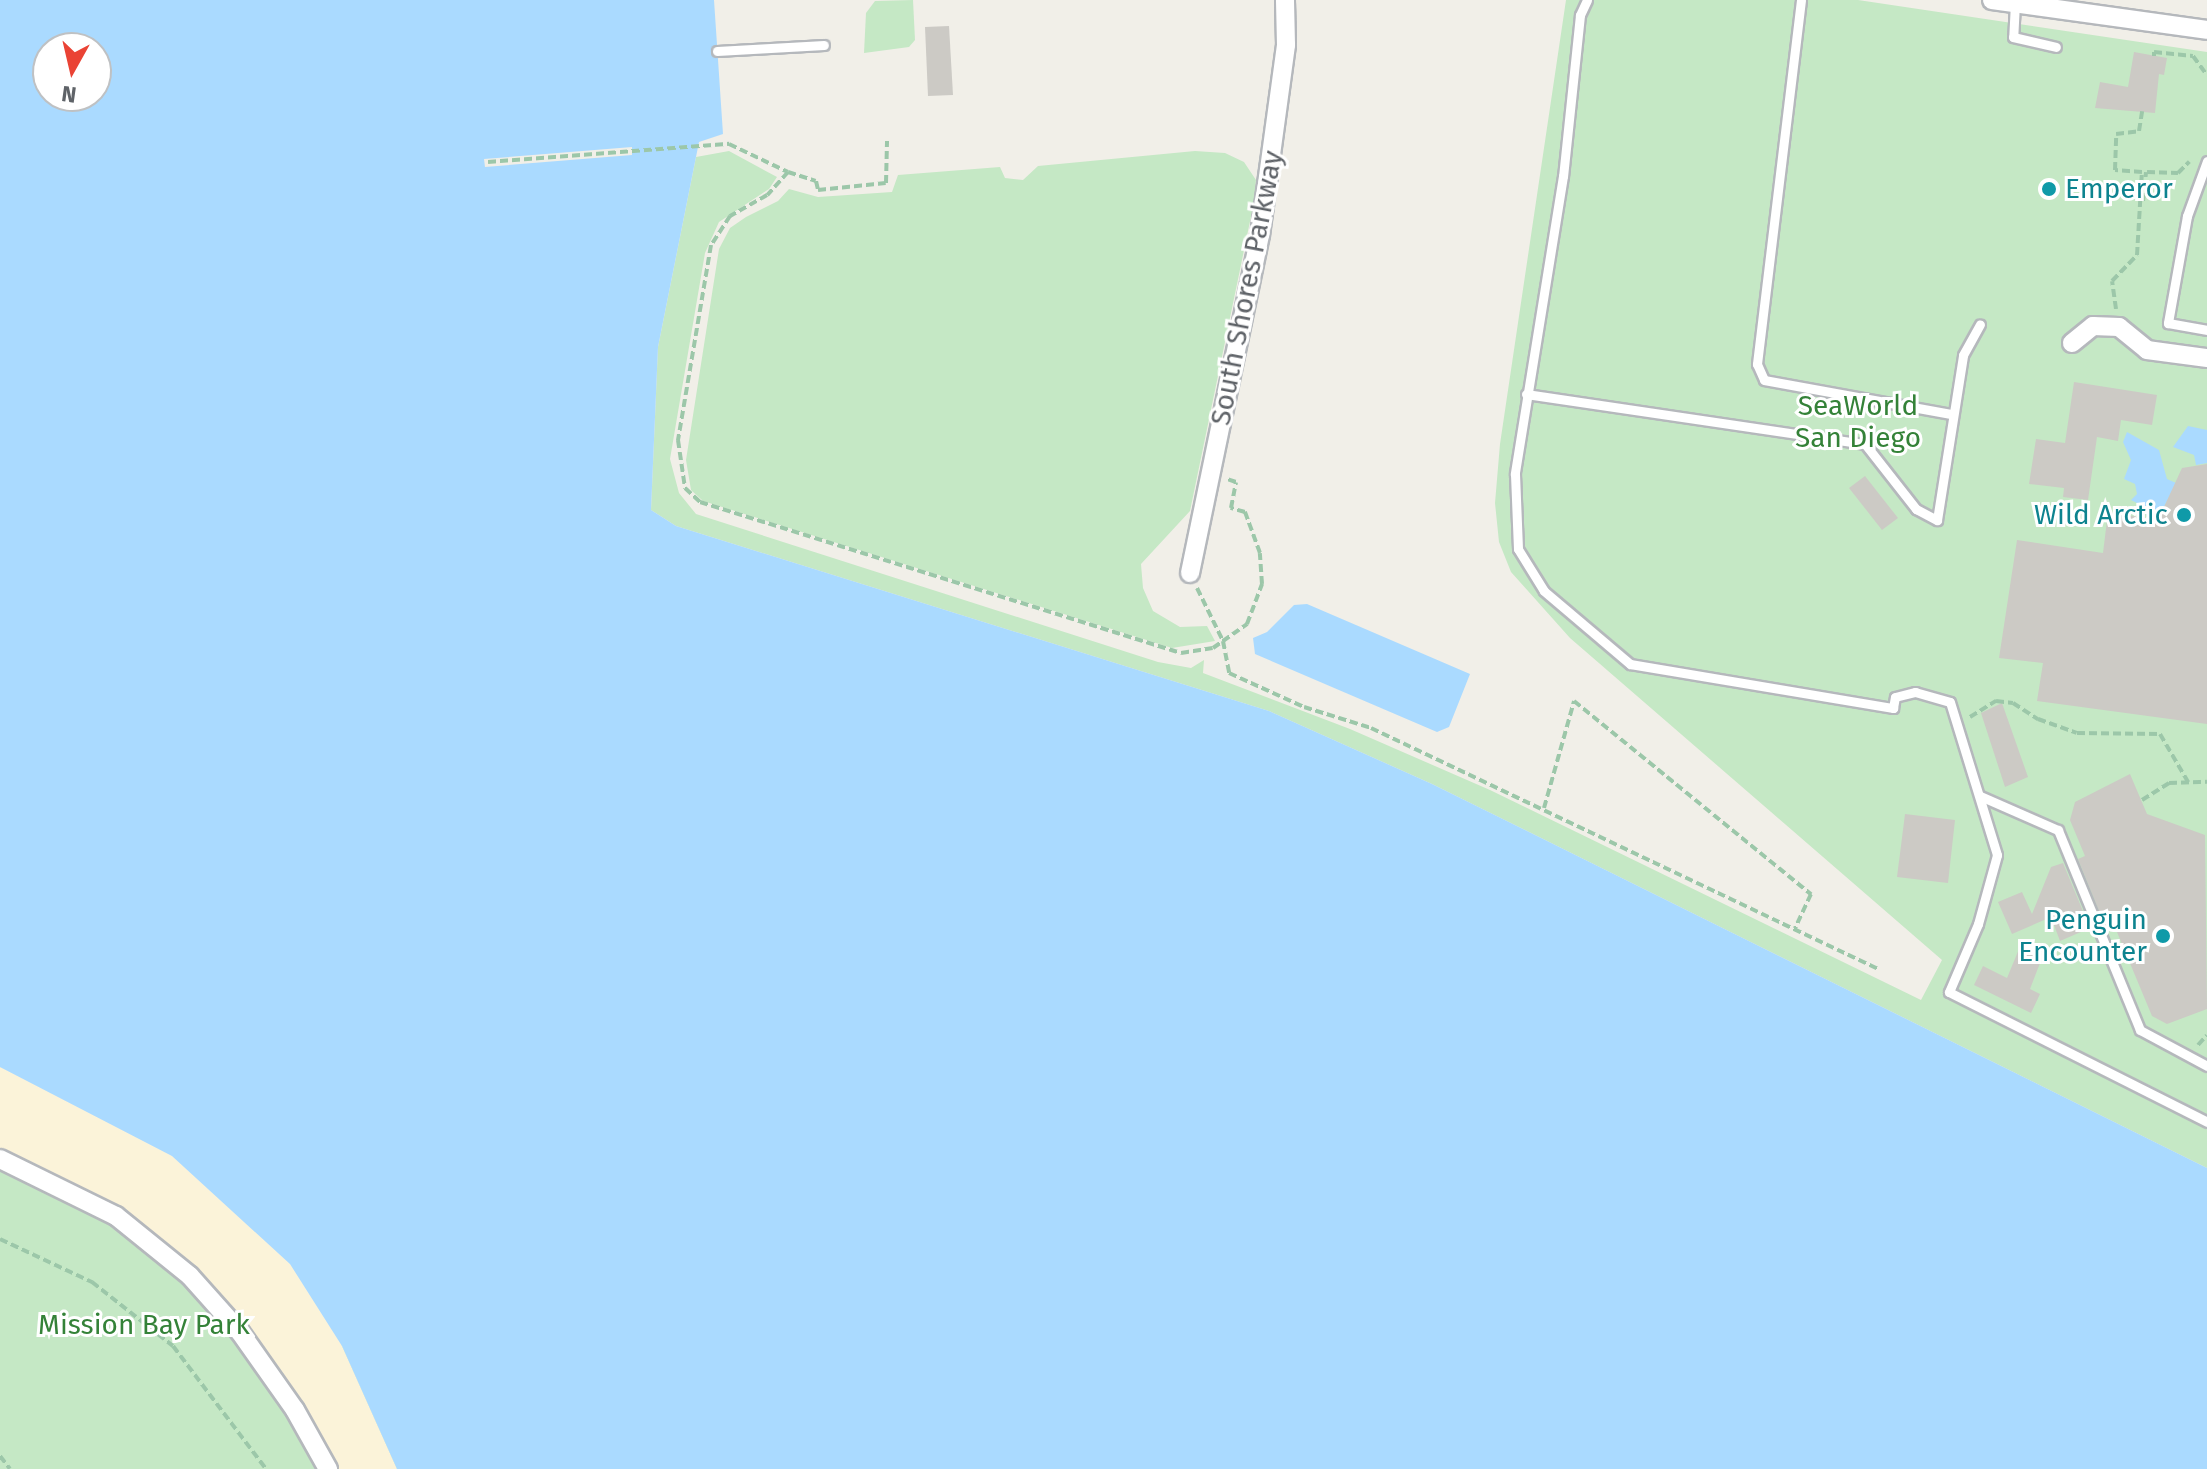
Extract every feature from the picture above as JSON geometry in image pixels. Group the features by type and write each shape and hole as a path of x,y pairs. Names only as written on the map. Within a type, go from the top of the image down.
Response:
{"street":[{"name":"South Shores Parkway","path":"1190,573 1277,130 1286,45 1285,0"},
{"path":"1992,0 2207,30"},
{"path":"2072,343 2093,326 2119,327 2147,350 2207,358"},
{"path":"0,1159 116,1216 190,1276 240,1332 295,1410 328,1469"}],"lane":[{"path":"1587,0 1580,15 1563,176 1515,474 1518,549 1544,591 1630,664 1893,708 1895,697 1915,692 1950,702 1997,855 1978,924 1949,992 2207,1122"},
{"path":"1801,0 1757,364 1764,380 1951,414"},
{"path":"2028,3 2013,37 2056,47"},
{"path":"717,51 824,45"},
{"path":"2207,161 2187,216 2168,323 2207,330"},
{"path":"1526,394 1865,444 1916,509 1937,520 1951,414 1963,355 1980,324"},
{"path":"1980,796 2058,830 2140,1030 2207,1066"}],"path":[{"path":"2154,56 2154,52 2193,56 2207,75"},
{"path":"2142,111 2139,131 2116,134 2115,170 2178,173 2197,153"},
{"path":"488,162 729,144 788,172 816,181 818,190 886,183 887,141"},
{"path":"788,172 767,195 730,216 711,245 678,440 685,488 700,502 1181,653 1213,648 1247,624 1262,584 1260,553 1245,512 1231,508 1236,482 1211,474"},
{"path":"2119,327 2112,281 2137,255 2144,172"},
{"path":"1190,573 1223,641 1229,673 1304,707 1371,728 1878,969"},
{"path":"1544,808 1574,701 1811,894 1795,929"},
{"path":"1956,722 1985,711 1996,701 2013,703 2038,719 2077,733 2160,734 2188,782"},
{"path":"2142,800 2169,783 2207,782"},
{"path":"0,1239 92,1282 173,1346 266,1469"},
{"path":"0,1456 10,1469"}],"green space":[{"path":"913,0 915,40 909,47 864,53 866,13 875,1"},
{"name":"SeaWorld San Diego","path":"1566,0 1858,0 2207,52 2207,1168 1432,784 1269,711 676,526 651,510 658,347 696,157 729,151 777,177 769,189 719,222 705,253 670,459 679,493 696,514 1158,662 1191,668 1204,660 1203,673 1350,729 1490,790 1921,1000 1942,960 1570,638 1511,572 1499,542 1495,503 1500,444"},
{"path":"1195,151 1225,153 1244,162 1256,180 1254,202 1190,511 1141,564 1143,588 1153,611 1180,627 1207,626 1215,641 1172,648 703,501 691,490 686,460 719,249 730,228 746,217 778,201 789,189 818,197 892,192 898,175 1000,167 1005,178 1023,180 1038,166"},
{"name":"Mission Bay Park","path":"0,1067 342,1346 397,1469 0,1469"}],"sand":[{"path":"0,1067 172,1156 290,1264 342,1346 397,1469 338,1469 271,1360 207,1284 128,1216 0,1155"}],"water":[{"path":"0,0 714,0 723,134 699,142 658,347 651,510 676,526 1269,711 1432,784 2207,1168 2207,1469 397,1469 342,1346 290,1264 172,1156 0,1067"},
{"path":"2188,426 2207,430 2207,463 2196,465 2194,455 2173,447"},
{"path":"2127,432 2159,450 2167,479 2176,483 2158,519 2147,518 2145,507 2131,500 2137,494 2135,484 2124,479 2131,460 2123,442"},
{"path":"1307,604 1470,674 1449,727 1437,732 1255,654 1253,638 1267,632 1294,605"}],"pier":[{"path":"632,147 632,155 485,167 484,159"}],"building":[{"path":"949,26 953,95 928,96 925,27"},
{"path":"2134,52 2167,58 2164,75 2159,74 2155,113 2095,108 2100,82 2128,87"},
{"path":"2074,382 2157,395 2152,425 2121,420 2118,441 2097,437 2088,500 2063,497 2064,488 2029,484 2036,439 2065,443"},
{"path":"2207,464 2207,724 2037,701 2043,663 1999,658 2017,540 2103,553 2108,512 2158,520 2182,468"},
{"path":"1865,476 1898,518 1882,530 1849,488"},
{"path":"2002,703 2028,777 2005,787 1981,713"},
{"name":"Penguin Encounter","path":"2130,774 2147,814 2205,835 2207,1009 2167,1024 2152,1016 2112,920 2104,923 2078,859 2085,856 2070,820 2075,802"},
{"path":"1905,814 1955,820 1948,883 1897,877"},
{"path":"2063,863 2090,928 2060,941 2051,917 2012,934 1998,902 2022,892 2032,914 2051,867"},
{"path":"2019,949 2042,958 2030,989 2040,994 2031,1013 1974,985 1983,966 2007,978"}],"place":[{"name":"Emperor","path":"2049,189"},
{"name":"Wild Arctic","path":"2184,515"},
{"name":"Penguin Encounter","path":"2163,936"}]}
